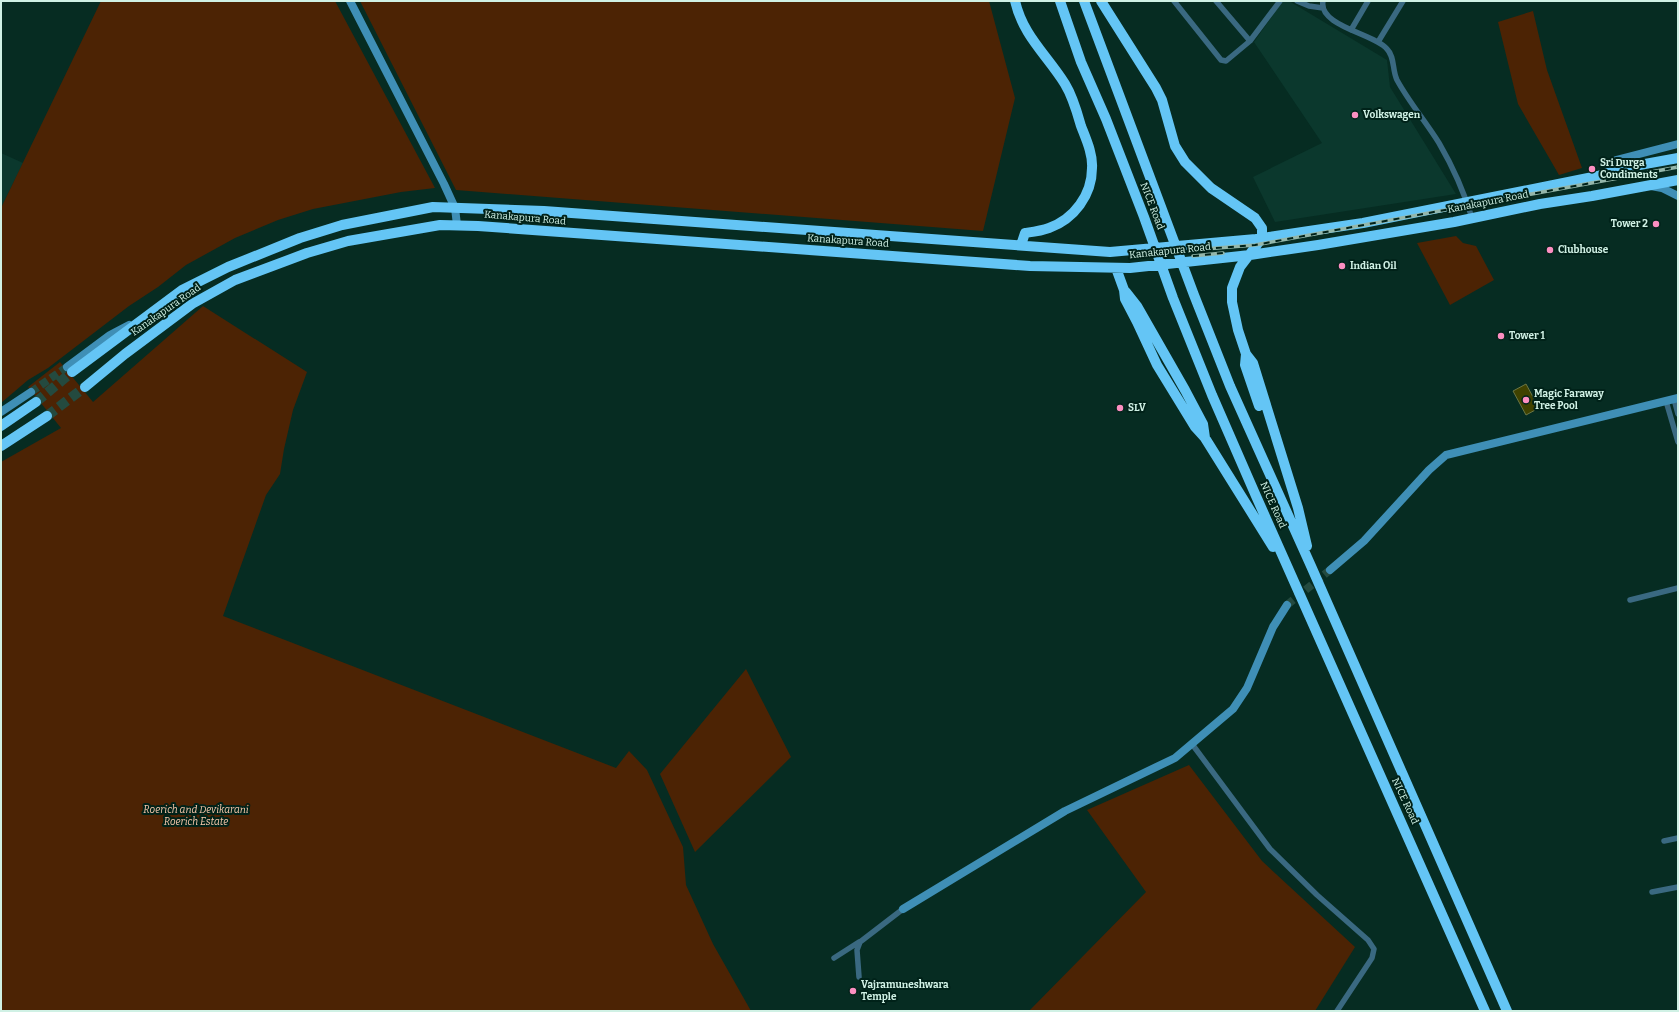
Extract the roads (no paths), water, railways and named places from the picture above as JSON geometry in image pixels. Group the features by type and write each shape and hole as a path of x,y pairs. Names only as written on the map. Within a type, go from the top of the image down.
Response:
{"highway":[{"path":"1015,1 1020,19 1032,41 1056,70 1073,101 1090,153 1092,168 1085,198 1079,207 1061,222 1048,229 1025,233 1021,245"},
{"name":"NICE Road","path":"1060,1 1081,62 1144,217 1173,298 1234,446 1485,1011"},
{"name":"NICE Road","path":"1084,1 1194,295 1230,386 1313,569 1507,1011"},
{"path":"1101,1 1159,94 1175,146 1185,162 1211,188 1255,218 1262,228 1262,238 1240,267 1232,288 1232,302 1246,354 1253,363 1278,442 1298,508 1313,569"},
{"name":"Kanakapura Road","path":"70,369 182,290 210,276 300,238 342,225 433,207 544,212 1110,252 1262,238 1364,222 1598,176 1616,170 1678,158"},
{"name":"Kanakapura Road","path":"85,387 125,354 192,304 235,280 307,253 348,241 440,225 1030,266 1130,268 1318,246 1540,204 1678,180"},
{"path":"930,239 930,258"},
{"path":"1116,268 1124,290 1125,299 1157,365 1194,427 1205,438 1294,581"},
{"path":"1,426 36,402"},
{"path":"1,446 47,416"}],"street":[{"path":"350,1 455,208 457,225"},
{"path":"1174,1 1221,60 1226,61 1250,41 1280,1"},
{"path":"1216,1 1250,41"},
{"path":"1297,1 1309,6 1323,8"},
{"path":"1323,1 1323,8 1326,14 1351,30 1378,42 1389,50 1397,79 1438,143 1456,175 1467,201 1472,218"},
{"path":"1351,30 1368,1"},
{"path":"1378,42 1403,1"},
{"path":"1616,170 1616,160 1678,144"},
{"name":"Kanakapura Road","path":"1647,186 1662,188 1678,196"},
{"path":"1,412 31,392"},
{"path":"1673,399 1678,414"},
{"path":"1673,399 1678,442"},
{"path":"1330,570 1364,541 1429,470 1446,455 1673,399"},
{"path":"1630,600 1678,588"},
{"path":"834,958 860,942 903,909 1065,811 1175,758 1233,709 1244,693 1273,627 1287,605"},
{"path":"1192,744 1270,849 1317,895 1368,940 1374,949 1372,958 1337,1011"},
{"path":"1664,841 1678,838"},
{"path":"1652,892 1678,887"},
{"path":"859,977 857,950 860,942"}],"tunnel":[{"path":"31,392 67,367"},
{"path":"36,402 72,372"},
{"path":"47,416 85,387"},
{"path":"1287,605 1330,570"}],"railway":[{"path":"1192,250 1255,245 1678,167"},
{"path":"1193,256 1223,253"}],"place":[{"name":"Volkswagen","path":"1355,115"},
{"name":"Sri Durga Condiments","path":"1592,169"},
{"name":"Tower 2","path":"1656,224"},
{"name":"Clubhouse","path":"1550,250"},
{"name":"Indian Oil","path":"1342,266"},
{"name":"Tower 1","path":"1501,336"},
{"name":"Magic Faraway Tree Pool","path":"1526,400"},
{"name":"SLV","path":"1120,408"},
{"name":"Vajramuneshwara Temple","path":"853,991"}],"park label":[{"name":"Roerich and Devikarani Roerich Estate","path":"196,816"}]}
